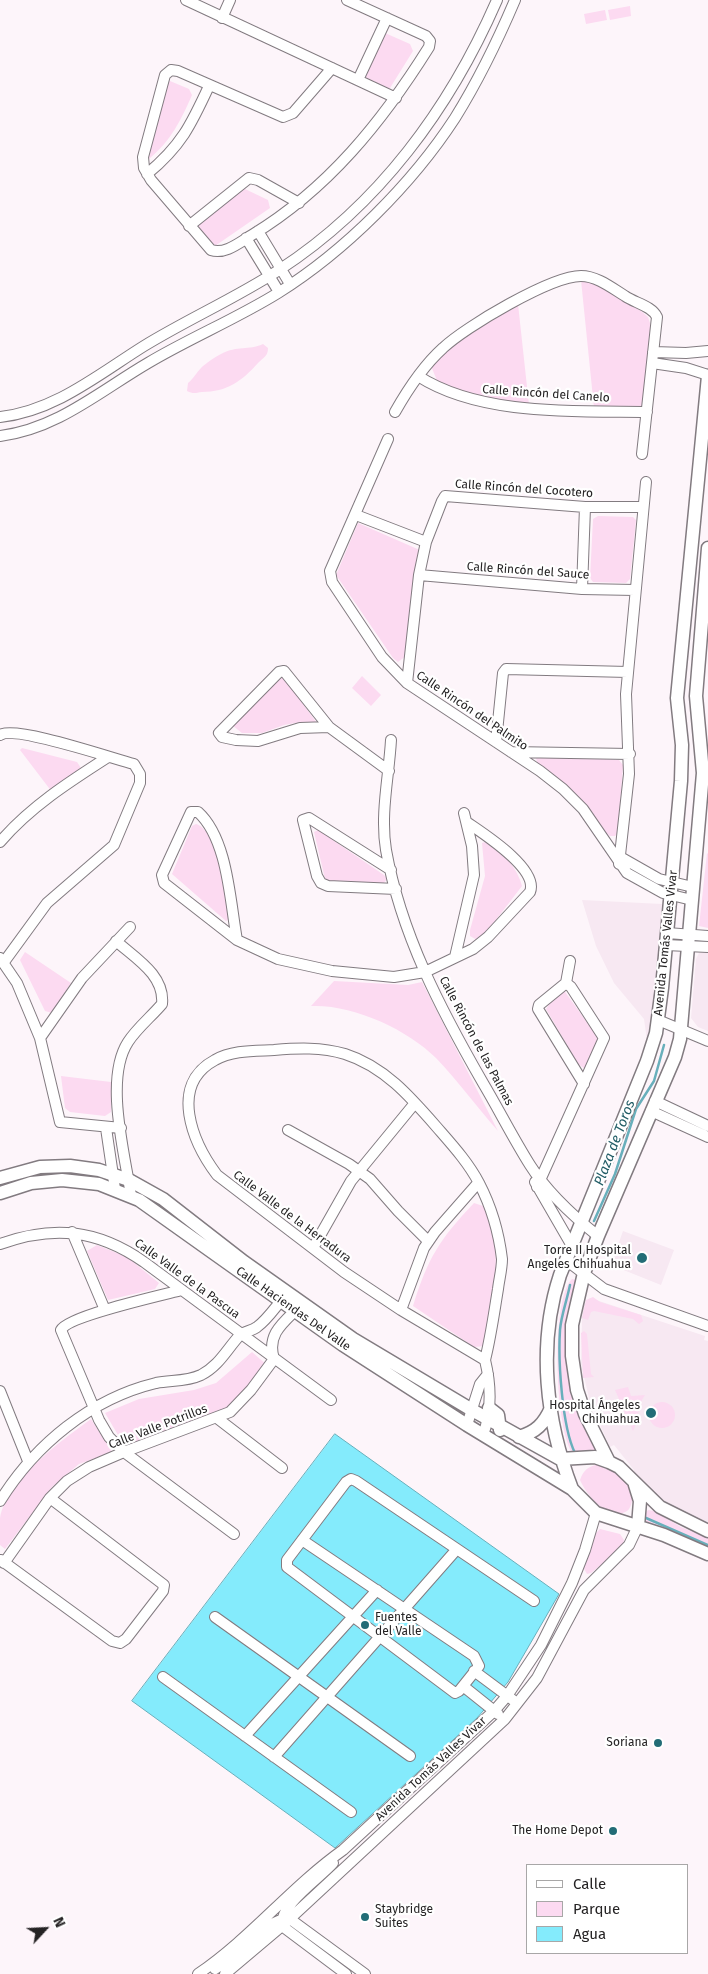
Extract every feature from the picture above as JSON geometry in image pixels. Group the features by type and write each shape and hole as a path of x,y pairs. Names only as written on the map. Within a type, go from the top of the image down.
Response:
{"main road":[{"name":"Avenida Tomás Valles Vivar","path":"572,1489 560,1460 551,1408 546,1360 547,1329 551,1303 566,1260 647,1061 658,1020 672,890 682,765 677,698 708,376"},
{"name":"Avenida Tomás Valles Vivar","path":"609,1462 585,1414 574,1375 572,1325 584,1273 675,1057 680,1039 679,1029 703,773 696,686 708,548"},
{"name":"Calle Haciendas Del Valle","path":"0,1178 23,1170 52,1166 99,1170 129,1180 163,1199 284,1298"},
{"name":"Calle Haciendas Del Valle","path":"0,1193 31,1183 53,1181 85,1182 115,1189 131,1196 154,1208 466,1426 572,1489"},
{"name":"Calle Haciendas Del Valle","path":"298,1308 367,1348 489,1413 501,1427 560,1460"},
{"path":"519,1437 534,1432 541,1426 551,1408"},
{"path":"497,1444 501,1427"},
{"path":"560,1460 596,1457 609,1462 625,1472 635,1485 660,1507 708,1531"},
{"path":"635,1485 640,1501 638,1526"},
{"path":"572,1489 596,1513 638,1526 708,1554"}],"street":[{"path":"186,0 396,98"},
{"path":"222,18 230,0"},
{"path":"332,68 293,113 286,117 279,117 178,71 171,70 165,75 143,162 147,174 206,247 216,252 228,249 258,231 298,203 318,186 359,144 396,98 429,48 430,41 426,36 347,0"},
{"path":"0,417 16,416 45,406 145,345 281,269 325,236 370,195 406,154 440,107 470,57 497,0"},
{"path":"0,436 47,424 80,407 152,361 279,292 327,256 376,213 426,157 455,117 485,64 515,0"},
{"path":"358,80 386,18"},
{"path":"470,57 485,64"},
{"path":"147,174 169,155 183,138 209,86"},
{"path":"189,226 249,178 258,180 298,203"},
{"path":"258,231 290,284"},
{"path":"246,238 279,292"},
{"path":"394,412 418,376 437,353 457,336 533,293 562,279 582,276 592,278 655,313 657,320 642,454"},
{"path":"145,345 152,361"},
{"path":"654,352 686,354 708,351"},
{"path":"686,354 686,368"},
{"path":"652,363 686,368 708,376"},
{"name":"Calle Rincón del Canelo","path":"418,376 453,394 493,404 580,411 646,412"},
{"name":"Calle Rincón del Palmito","path":"388,439 329,576 382,657 407,683 552,780 574,800 592,821 627,873 644,885 672,890"},
{"path":"618,858 628,797 630,754 626,713 628,672 646,482"},
{"name":"Calle Rincón del Cocotero","path":"407,683 419,575 426,542 442,501 448,496 585,507 644,506"},
{"path":"582,589 585,507"},
{"path":"356,515 426,542"},
{"name":"Calle Rincón del Sauce","path":"419,575 582,589 635,590"},
{"path":"496,742 503,673 506,669 628,672"},
{"path":"329,727 300,728 258,742 222,737 219,733 281,671 286,672 329,727 389,771"},
{"path":"0,735 6,732 21,733 134,764 140,774 140,783 114,845 47,903 2,960 17,983 40,1038 60,1122 121,1128"},
{"name":"Calle Rincón de las Palmas","path":"391,740 384,819 386,849 406,926 450,1025 539,1183"},
{"path":"511,752 630,754"},
{"path":"0,842 28,813 65,785 108,757"},
{"path":"237,940 222,855 210,828 198,812 192,812 188,816 162,879 237,940 278,959 323,970 394,977 425,972 473,949 488,937 530,892 532,886 513,857 466,818 474,875 455,957"},
{"path":"391,870 309,818 303,820 317,876 321,883 328,886 396,889"},
{"name":"Calle Rincón del Palmito","path":"618,858 672,890"},
{"path":"644,885 649,875"},
{"path":"672,890 692,894"},
{"path":"40,1038 82,978 130,927"},
{"path":"666,939 688,940 708,936"},
{"path":"688,940 708,947"},
{"path":"116,941 157,980 162,996 162,1004 128,1042 117,1073 121,1128 131,1196"},
{"path":"570,961 566,983 538,1005 538,1009 584,1084"},
{"path":"566,983 604,1035 539,1183 553,1214 572,1246"},
{"path":"658,1020 708,1041"},
{"name":"Calle Valle de la Herradura","path":"483,1435 489,1413 488,1374 485,1360 502,1260 493,1219 478,1183 458,1152 415,1103 380,1071 346,1054 320,1049 260,1051 228,1055 216,1059 198,1073 191,1089 188,1106 189,1122 211,1167 225,1182 344,1272 401,1310 485,1360"},
{"path":"313,1248 359,1170 415,1103"},
{"path":"653,1106 708,1126"},
{"path":"653,1106 708,1137"},
{"path":"106,1128 115,1189"},
{"path":"288,1130 359,1170 370,1179 428,1241"},
{"path":"401,1310 417,1262 428,1241 478,1183"},
{"path":"539,1183 598,1236"},
{"path":"553,1214 564,1206"},
{"path":"72,1232 105,1310"},
{"name":"Calle Valle de la Pascua","path":"0,1244 29,1235 72,1232 106,1240 118,1245 331,1400"},
{"path":"566,1260 604,1289 708,1326"},
{"path":"182,1290 105,1310 66,1325 61,1330 103,1429 124,1452 234,1534"},
{"path":"0,1501 28,1461 49,1440 94,1408 156,1383 184,1380 202,1374 225,1356 242,1334 256,1328 284,1298"},
{"path":"274,1359 270,1348 277,1330 298,1308"},
{"name":"Calle Valle Potrillos","path":"2,1561 50,1498 80,1472 124,1452 217,1418 239,1404 274,1359"},
{"path":"466,1426 480,1384 488,1374"},
{"path":"0,1391 28,1461"},
{"path":"217,1418 282,1468"},
{"path":"302,1540 474,1656 479,1666 459,1691 450,1691 381,1636 288,1569 287,1560 302,1540 346,1482 356,1481 534,1600"},
{"path":"2,1561 120,1643 126,1639 163,1591 164,1585 162,1582 50,1498"},
{"name":"Avenida Tomás Valles Vivar","path":"198,1974 218,1961 316,1870 343,1850 494,1711 507,1696 541,1646 572,1583 585,1550 596,1513"},
{"name":"Avenida Tomás Valles Vivar","path":"225,1974 505,1719 537,1678 584,1590 628,1545 638,1526"},
{"path":"274,1757 457,1549"},
{"path":"572,1583 584,1590"},
{"path":"245,1736 376,1590"},
{"path":"215,1617 410,1756"},
{"path":"474,1671 518,1704"},
{"path":"163,1677 351,1812"},
{"path":"462,1686 505,1719"},
{"path":"284,1921 292,1903 343,1850"},
{"path":"205,1974 222,1965 272,1923 284,1921 350,1972 365,1974"}],"shaded area":[{"path":"582,900 662,904 651,1033 647,1040 644,1019 614,983 596,946"},
{"path":"699,953 708,953 708,1031 698,1027 691,1018 696,959"},
{"name":"Torre II Hospital Angeles Chihuahua","path":"623,1231 674,1250 661,1285 611,1265"},
{"name":"Hospital Ángeles Chihuahua","path":"590,1298 705,1336 704,1340 708,1341 708,1523 688,1515 652,1493 632,1475 634,1470 614,1445 610,1447 590,1402 581,1364 582,1318 584,1305"}],"green space":[{"path":"630,6 631,16 610,20 608,10"},
{"path":"605,10 607,20 586,24 584,14"},
{"path":"385,33 410,44 413,51 390,88 385,91 364,82 362,76"},
{"path":"170,81 189,89 192,95 175,130 149,159 146,156 164,84"},
{"path":"239,189 245,189 268,200 270,208 215,246 209,245 196,230 197,225"},
{"path":"581,280 595,283 648,317 652,329 644,406 636,409 594,408"},
{"path":"518,304 529,405 501,405 438,383 431,366 450,344"},
{"path":"263,344 268,348 266,355 240,380 219,390 194,393 187,391 188,383 201,368 216,357 227,351"},
{"path":"598,516 633,517 636,520 630,579 626,583 593,582 590,578 593,519"},
{"path":"358,523 422,551 406,656 398,662 393,658 336,575"},
{"path":"362,676 381,695 371,706 352,688"},
{"path":"283,677 317,723 301,722 284,725 262,733 242,733 228,722"},
{"path":"22,748 77,762 81,768 52,792 20,750"},
{"path":"539,754 619,760 623,765 618,833 615,836 610,836 606,833 575,794 537,763 536,757"},
{"path":"196,824 204,829 210,838 220,865 230,918 226,921 172,874 192,826"},
{"path":"318,830 384,875 387,879 384,883 333,884 325,879 314,832"},
{"path":"485,842 503,854 513,866 522,886 482,938 477,940 470,936 470,930 485,876 482,843"},
{"path":"708,854 708,928 699,926"},
{"path":"25,952 71,983 52,1013 45,1011 20,960"},
{"path":"334,981 408,985 422,982 498,1131 436,1058 410,1037 378,1020 361,1014 327,1006 311,1006"},
{"path":"563,989 599,1039 585,1069 578,1064 546,1009 558,991"},
{"path":"61,1076 111,1082 111,1112 105,1116 70,1112 65,1108"},
{"path":"474,1203 486,1207 494,1242 496,1276 485,1346 474,1347 413,1306 424,1275 436,1250"},
{"path":"97,1245 127,1257 159,1283 155,1289 108,1300 87,1251"},
{"path":"572,1279 578,1283 570,1356 597,1448 594,1453 574,1455 568,1443 563,1422 559,1396 558,1367 560,1312 565,1292"},
{"path":"593,1297 600,1302 641,1315 643,1321 639,1324 633,1319 594,1311 591,1312 588,1320 582,1318 586,1300"},
{"path":"584,1331 587,1334 591,1374 594,1377 583,1378 581,1333"},
{"path":"252,1352 268,1366 241,1401 219,1415 130,1446 118,1435 105,1413 139,1399 194,1390 216,1383"},
{"path":"628,1387 631,1396 645,1395 640,1404 637,1422 633,1431 615,1390"},
{"path":"662,1402 671,1406 675,1415 671,1424 662,1428 653,1424 649,1415 653,1406"},
{"path":"91,1419 112,1452 79,1464 52,1487 5,1549 0,1545 0,1518 13,1489 37,1462"},
{"path":"599,1464 617,1473 631,1488 633,1494 632,1501 627,1511 620,1514 605,1510 592,1499 583,1486 580,1480 583,1473 589,1467"},
{"path":"648,1510 654,1511 681,1527 708,1538 708,1548 644,1524 643,1516"},
{"path":"600,1529 620,1534 624,1540 622,1548 591,1573 587,1574 583,1567 596,1533"}],"water":[{"name":"Fuentes del Valle","path":"335,1434 559,1594 508,1682 477,1718 335,1848 132,1701"}],"waterway":[{"name":"Plaza de Toros","path":"594,1221 615,1174 636,1109 654,1081 664,1045"},
{"name":"Plaza de Toros","path":"570,1285 561,1325 560,1358 564,1411 575,1453"},
{"name":"Plaza de Toros","path":"646,1518 708,1545"}],"place":[{"name":"Torre II Hospital Angeles Chihuahua","path":"642,1258"},
{"name":"Hospital Ángeles Chihuahua","path":"651,1413"},
{"name":"Fuentes del Valle","path":"365,1625"},
{"name":"Soriana","path":"658,1743"},
{"name":"The Home Depot","path":"613,1831"},
{"name":"Staybridge Suites","path":"365,1917"}]}
